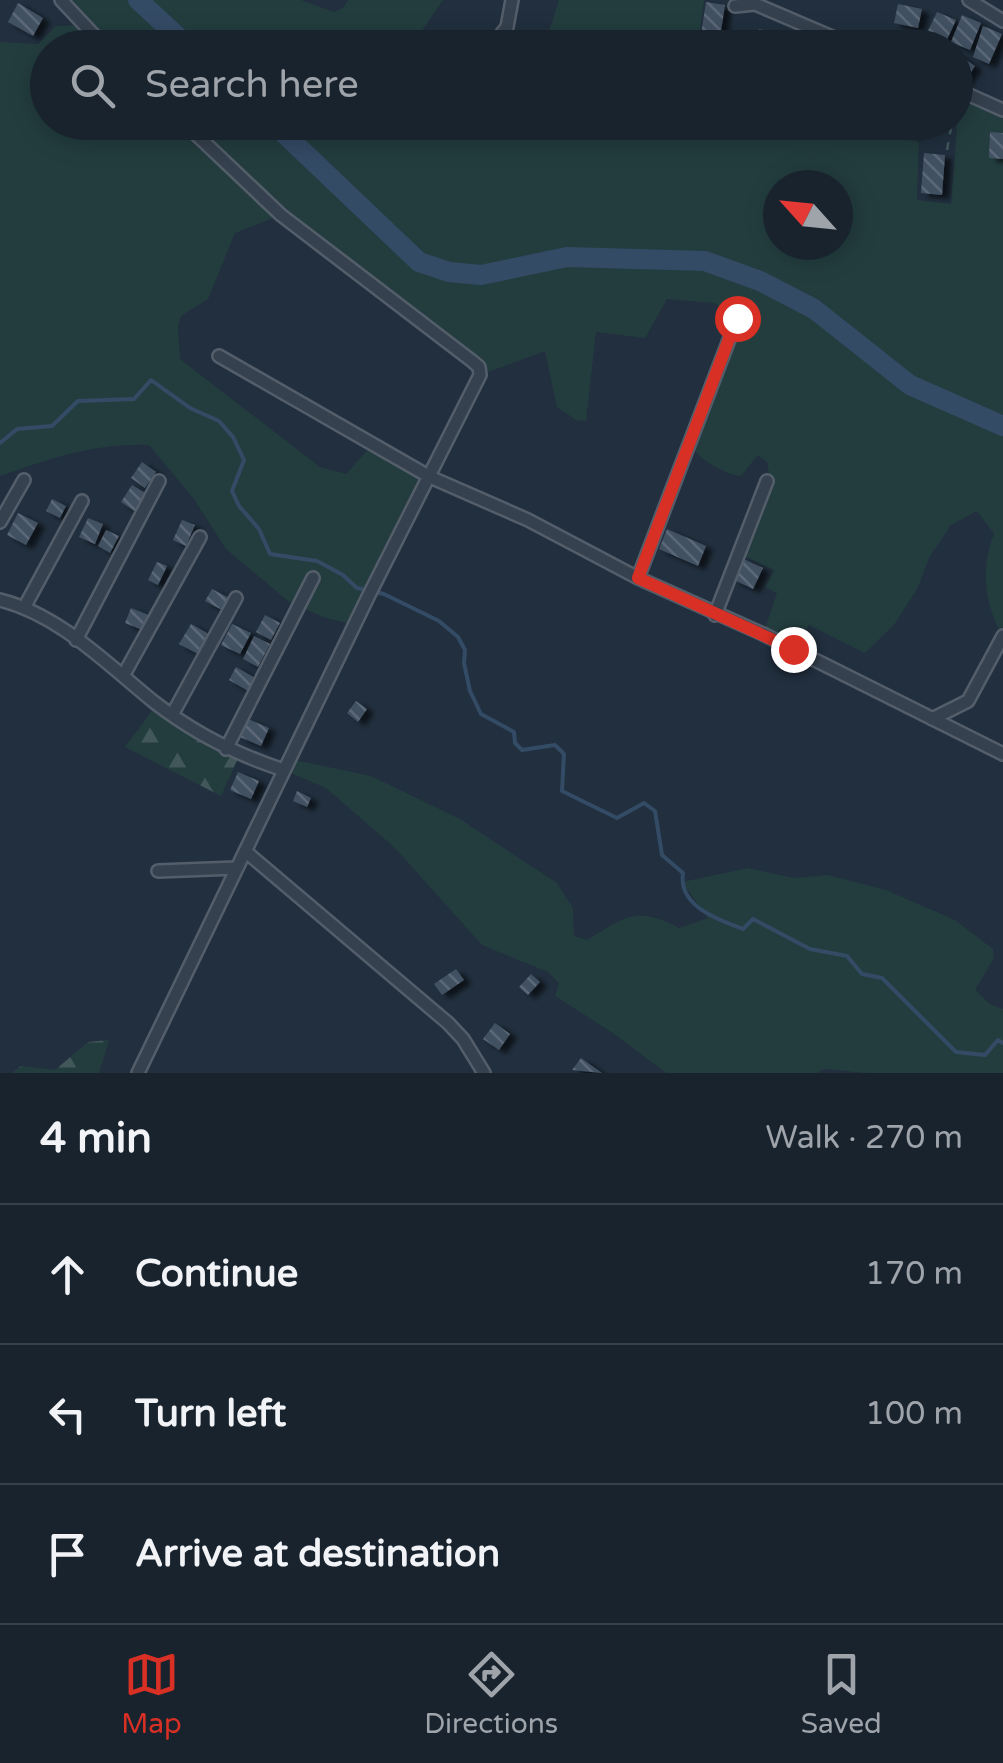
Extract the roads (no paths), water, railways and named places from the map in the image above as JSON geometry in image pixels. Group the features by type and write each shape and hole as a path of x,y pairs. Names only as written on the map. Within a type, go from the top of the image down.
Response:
{"street":[{"path":"61,0 89,30"},
{"path":"505,30 512,0"},
{"path":"969,0 1003,21"},
{"path":"734,6 756,4 816,30"},
{"path":"973,96 1003,110"},
{"path":"138,1073 480,375 479,368 281,215 202,140"},
{"path":"638,578 737,318"},
{"path":"219,356 430,477 528,520 638,578 763,634 1003,754"},
{"path":"0,522 24,480"},
{"path":"76,640 158,481"},
{"path":"715,615 767,481"},
{"path":"25,606 82,501"},
{"path":"124,676 200,538"},
{"path":"226,749 313,578"},
{"path":"172,715 236,598"},
{"path":"0,600 25,606 76,640 172,715 226,749 284,770"},
{"path":"932,719 968,700 1003,636"},
{"path":"245,851 448,1022 484,1073"},
{"path":"158,871 236,868"}],"waterway":[{"path":"138,0 170,30"},
{"path":"291,140 419,262 449,272 481,275 567,257 705,261 760,281 814,309 910,385 1003,426"},
{"path":"0,443 17,429 52,426 78,401 134,399 151,380 190,408 219,421 233,437 244,460 232,491 259,529 270,554 317,561 357,588 384,594 439,621 458,637 465,650 470,691 481,714 514,732 515,743 522,750 555,745 564,754 562,791 617,818 644,803 655,811 662,855 683,873 683,885 693,903 743,929 753,919 810,949 847,956 862,974 882,978 956,1052 985,1055 998,1040 1003,1043"}]}
